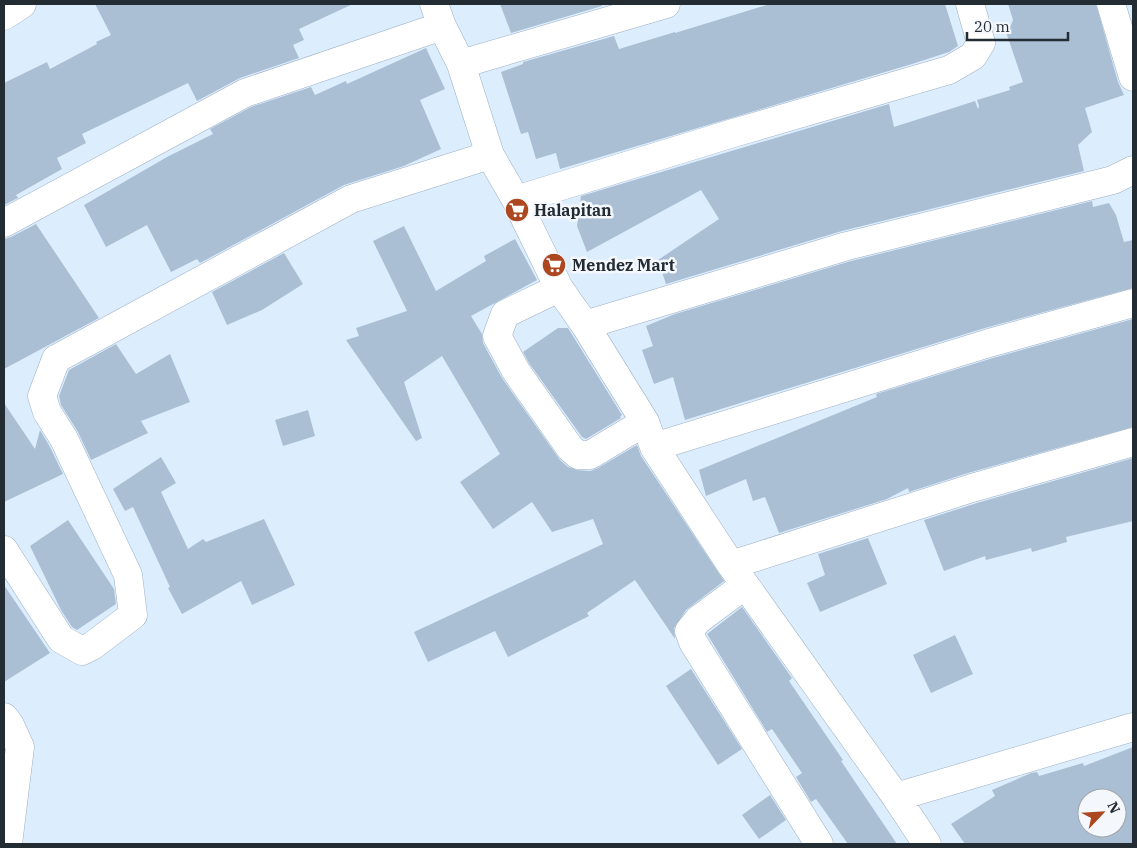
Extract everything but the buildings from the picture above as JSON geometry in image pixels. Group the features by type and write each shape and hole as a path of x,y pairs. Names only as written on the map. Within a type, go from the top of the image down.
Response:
{"street":[{"path":"4,16 22,4"},
{"path":"461,64 666,4"},
{"path":"516,200 730,134 949,70 973,56 981,43 970,4"},
{"path":"1111,4 1133,76"},
{"path":"4,223 245,93 438,15 461,64 490,155 516,200 559,288 585,325 649,435 738,575 896,797 927,844"},
{"path":"4,550 62,639 82,651 92,646 133,615 128,575 64,439 47,412 42,396 56,359 351,199 490,155"},
{"path":"585,325 847,246 1113,180 1133,170"},
{"path":"559,288 505,314 497,336 516,371 570,448 578,455 590,455 649,435 1133,303"},
{"path":"819,844 693,642 689,631 738,575 972,488 1133,442"},
{"path":"4,717 10,725 20,747 7,837"},
{"path":"896,797 1133,727"}],"place":[{"name":"Halapitan","path":"517,210"},
{"name":"Mendez Mart","path":"554,265"}]}
